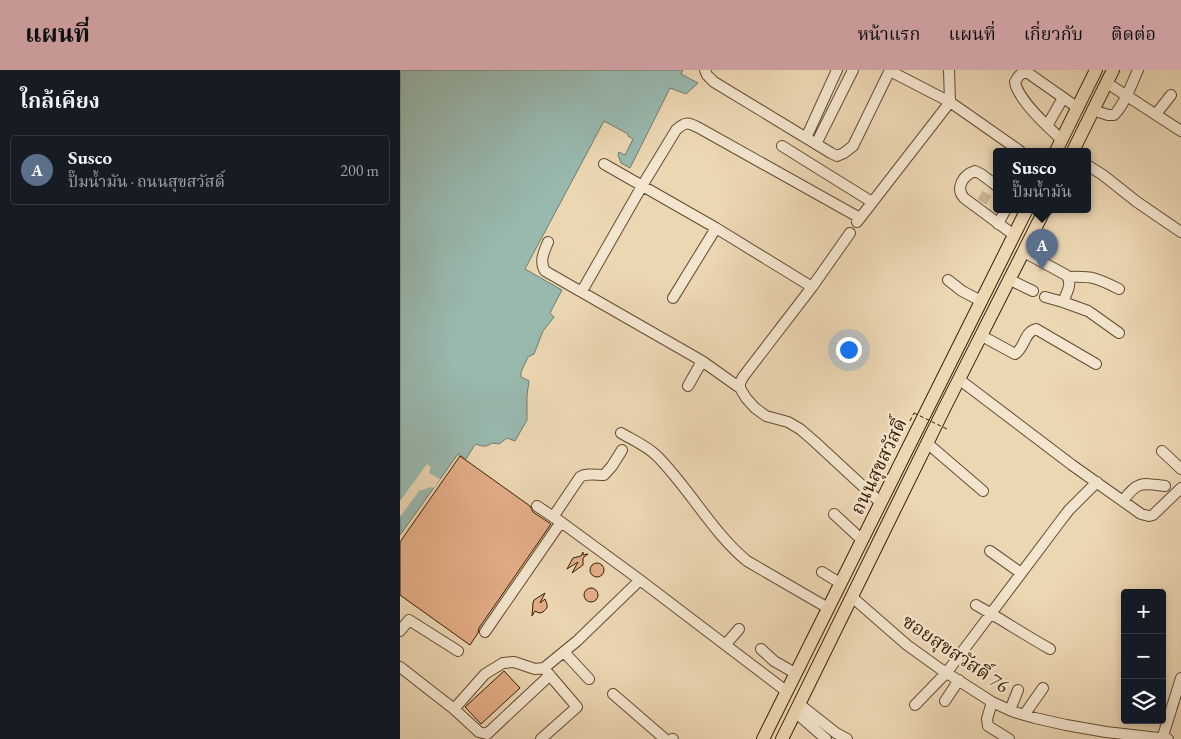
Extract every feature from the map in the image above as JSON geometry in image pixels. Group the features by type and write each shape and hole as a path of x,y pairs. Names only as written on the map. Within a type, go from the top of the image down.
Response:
{"main road":[{"path":"1059,146 1096,70"},
{"path":"1074,148 1114,70"},
{"name":"ถนนสุขสวัสดิ์","path":"763,739 1025,213"},
{"name":"ถนนสุขสวัสดิ์","path":"782,739 927,443 1043,213"}],"street":[{"path":"705,70 714,82 837,156 853,146 890,70 950,102 1016,148"},
{"path":"806,138 837,70"},
{"path":"816,144 853,70"},
{"path":"582,291 676,130 684,123 690,123 858,220 950,102 949,70"},
{"path":"1093,110 1108,116 1114,115 1138,70"},
{"path":"1059,146 1047,126 1018,91 1015,82 1022,73 1028,73 1078,108"},
{"path":"1107,83 1181,131"},
{"path":"1156,114 1171,95"},
{"path":"1047,126 1063,98"},
{"path":"782,146 872,202"},
{"path":"604,164 716,228 812,287"},
{"path":"1091,167 1103,174 1137,202 1181,232"},
{"path":"993,183 975,171 965,178 960,187 960,194 980,206 998,224 1014,235"},
{"path":"988,192 993,186"},
{"path":"998,224 1004,213"},
{"path":"673,298 716,228"},
{"path":"740,388 743,377 812,287 850,233"},
{"path":"548,242 542,260 545,271 702,362 740,388 755,408 766,416 788,422 800,429 881,503"},
{"path":"1024,252 1068,276 1087,276 1099,279 1118,290"},
{"path":"1063,302 1070,284 1068,276"},
{"path":"948,280 962,291 981,301"},
{"path":"1010,280 1033,291"},
{"path":"1045,297 1090,312 1119,333"},
{"path":"982,336 1015,354 1021,350 1029,332 1036,329 1096,364"},
{"path":"688,386 702,362"},
{"path":"960,380 1072,465 1141,514 1153,516 1181,488"},
{"path":"621,433 649,449 657,456 723,536 747,561 828,608"},
{"path":"927,443 983,491"},
{"path":"485,632 557,519 580,477 588,474 604,475 622,450"},
{"path":"1162,451 1181,469"},
{"path":"915,705 947,672 1069,510 1097,482"},
{"path":"1123,501 1130,491 1145,483 1165,486"},
{"path":"537,506 640,580 786,690"},
{"path":"834,514 862,540"},
{"path":"990,551 1021,573"},
{"path":"822,572 840,583"},
{"path":"400,667 454,709 479,732 487,734 564,652 640,580"},
{"name":"ซอยสุขสวัสดิ์ 76","path":"852,597 907,644 939,668 992,702 1024,715 1103,735 1168,739"},
{"path":"976,605 1050,649"},
{"path":"400,632 409,620 458,651"},
{"path":"726,644 739,629"},
{"path":"761,649 774,661 795,673"},
{"path":"564,652 588,679"},
{"path":"454,709 485,674 503,663 514,662 547,672 577,707 541,739"},
{"path":"1162,739 1181,678"},
{"path":"945,700 959,680"},
{"path":"1024,715 1043,688"},
{"path":"1010,710 1018,690"},
{"path":"613,694 664,739"},
{"path":"992,702 987,719 988,726 1009,739"},
{"path":"797,708 826,739"},
{"path":"797,708 846,739"}],"path":[{"path":"914,413 947,429"}],"water":[{"path":"400,70 683,70 681,74 698,83 686,94 670,88 630,168 621,163 618,155 619,152 625,155 633,139 628,134 604,121 525,269 562,290 550,313 554,317 543,331 534,354 528,357 521,372 521,377 529,381 527,420 515,441 507,438 499,444 492,443 481,446 476,444 466,459 458,454 400,535"}],"pier":[{"path":"427,464 431,467 429,473 440,479 434,488 431,487 419,491 400,517 400,501"}],"building":[{"path":"460,456 530,506 533,512 551,524 479,628 470,645 400,595 400,542"},
{"path":"583,552 583,555 588,554 583,558 583,565 572,573 578,562 567,569 573,558 581,556"},
{"path":"597,563 602,565 604,570 602,575 597,577 592,575 590,570 592,565"},
{"path":"591,588 596,590 598,595 596,600 591,602 586,600 584,595 586,590"},
{"path":"545,593 540,603 545,599 547,608 539,613 535,611 532,616 534,600"},
{"path":"504,671 520,688 481,724 465,707"}],"tunnel":[{"path":"982,202 987,193"}],"place":[{"name":"Susco","path":"1042,270"}]}
